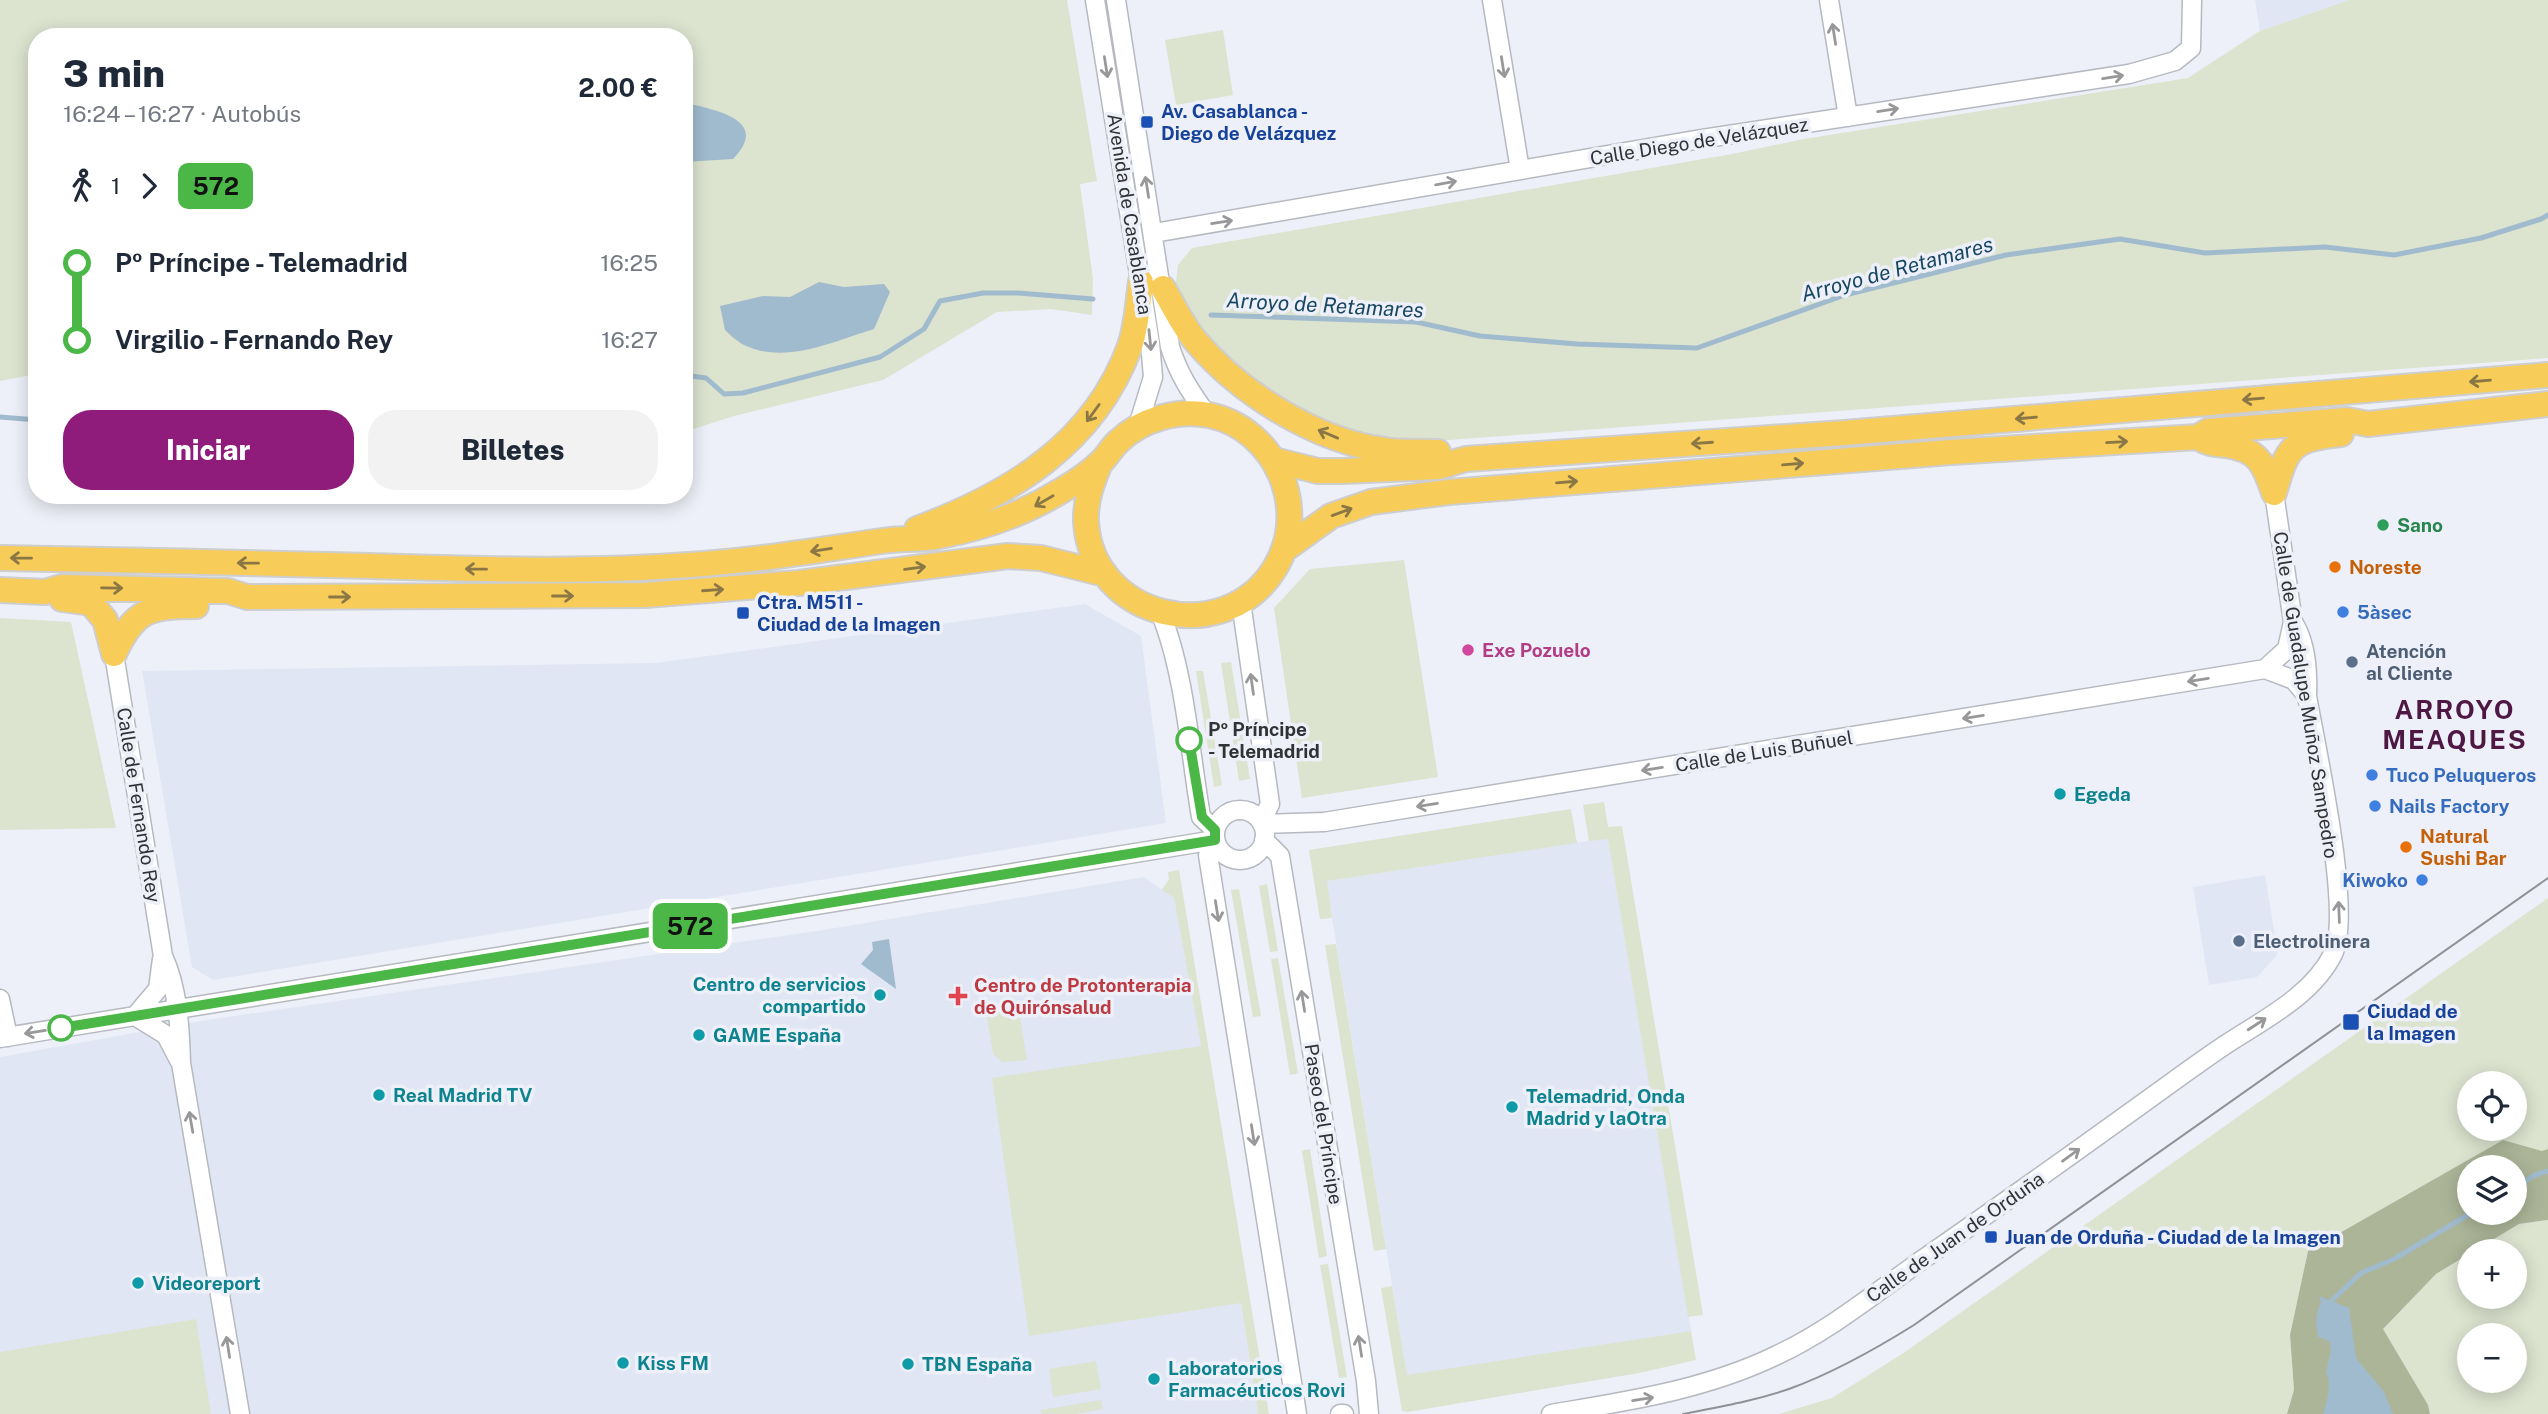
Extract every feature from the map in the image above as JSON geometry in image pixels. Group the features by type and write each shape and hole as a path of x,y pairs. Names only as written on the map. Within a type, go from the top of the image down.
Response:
{"highway":[{"path":"1152,285 1193,338 1219,364 1255,395 1290,418 1334,438 1384,450 1437,452 1466,459"},
{"path":"889,540 978,505 1018,482 1082,429 1110,390 1131,344 1152,285"},
{"path":"1275,460 1318,471 1438,467 1466,459 1844,433 2548,375"},
{"path":"2273,493 2283,460 2297,443 2319,436 2349,433 2368,424 2548,404"},
{"path":"1171,414 1207,415 1234,424 1256,439 1275,460 1287,488 1290,519 1285,549 1275,569 1260,587 1241,602 1216,613 1188,617 1160,612 1130,597 1105,574 1092,548 1086,519 1089,490 1100,463 1117,442 1138,426 1171,414"},
{"path":"2198,438 2208,431 2347,419 2368,424"},
{"path":"1285,549 1331,516 1371,502 1436,493 1951,452 2198,438 2210,444 2248,451 2264,464 2273,493"},
{"path":"0,558 544,570 694,565 889,540 931,538 992,524 1051,496 1100,463"},
{"path":"0,590 45,592 62,587 228,591 247,597 645,595 799,583 1008,556 1041,558 1105,574"},
{"path":"45,592 61,599 91,603 105,620 114,654"},
{"path":"114,654 135,618 165,606 229,606 247,597"}],"street":[{"name":"Avenida de Casablanca","path":"1095,0 1152,285 1177,370 1207,415"},
{"name":"Avenida de Casablanca","path":"1116,0 1154,233 1150,342 1153,377 1138,426"},
{"path":"1492,0 1520,170"},
{"path":"1829,0 1848,117"},
{"name":"Calle Diego de Velázquez","path":"1154,233 1520,170 2129,74 2175,61 2191,48 2192,0"},
{"name":"Calle de Guadalupe Muñoz Sampedro","path":"2273,493 2293,622 2300,632 2308,679 2307,696 2331,835 2339,909 2339,934 2333,953 2319,975"},
{"path":"1160,612 1170,637 1176,666 1202,817 1225,856 1237,860 1249,859 1259,851 1270,804 1241,602"},
{"path":"2293,622 2287,649 2265,669 2294,680 2307,696"},
{"name":"Calle de Fernando Rey","path":"114,654 163,956 170,971 180,1036 181,1063 240,1414"},
{"name":"Calle de Luis Buñuel","path":"1262,829 1324,822 2265,669"},
{"path":"1262,829 1252,814 1241,810 1230,813 1220,820 1216,839 1208,855 1297,1414"},
{"name":"Paseo del Príncipe","path":"1262,829 1280,856 1366,1381 1369,1414"},
{"path":"0,999 4,1037 1216,839"},
{"name":"Calle de Fernando Rey","path":"163,956 158,989 135,1016 166,1035 181,1063"},
{"name":"Calle de Juan de Orduña","path":"1551,1414 1660,1396 1718,1379 1775,1356 1828,1326 2297,996 2319,975"}],"shaded area":[{"path":"2255,0 2349,0 2260,31"},
{"path":"1085,604 1141,636 1166,823 213,980 192,967 142,671 656,663"},
{"path":"1608,838 1691,1331 1407,1376 1326,881"},
{"name":"Electrolinera","path":"2265,875 2278,954 2257,977 2209,985 2193,887"},
{"path":"1144,877 1174,898 1201,1046 1258,1414 0,1414 0,1057 207,1020 823,930"}],"green space":[{"path":"0,0 1067,0 1097,181 1080,184 1093,279 1092,315 1051,309 997,312 883,380 734,416 693,429 693,28 28,28 28,376 0,381"},
{"path":"2349,0 2548,0 2548,358 1409,443 1337,429 1293,409 1204,340 1175,292 1178,265 1192,248 1732,154 1804,139 2188,78 2260,31"},
{"path":"1223,30 1233,95 1176,105 1165,40"},
{"path":"1404,560 1438,777 1302,798 1274,608 1310,569"},
{"path":"0,618 71,622 116,828 0,830"},
{"path":"1231,662 1250,779 1239,781 1221,663"},
{"path":"1196,671 1203,671 1222,785 1214,787"},
{"path":"1604,802 1608,827 1622,826 1703,1315 1688,1317 1608,839 1589,841 1583,805"},
{"path":"1571,809 1577,843 1327,881 1332,918 1320,919 1309,850"},
{"path":"1179,870 1269,1414 1258,1414 1241,1303 1029,1336 992,1078 1201,1046 1174,898 1162,890 1169,879 1168,872"},
{"path":"1267,884 1278,951 1270,952 1259,886"},
{"path":"1239,889 1261,1016 1253,1017 1231,890"},
{"path":"2548,898 2548,1149 2542,1152 2506,1141 2527,1141 2527,1071 2457,1071 2457,1141 2501,1141 2477,1155 2457,1155 2457,1166 2308,1251 2290,1335 2294,1390 2287,1414 1779,1414 1832,1398 1905,1352"},
{"path":"1336,944 1386,1249 1374,1251 1325,945"},
{"path":"1278,958 1298,1073 1290,1075 1271,959"},
{"path":"1018,1004 1027,1060 1002,1062 993,1054 986,1010"},
{"path":"2501,1141 2542,1151 2548,1149 2548,1220 2527,1223 2527,1155 2477,1155"},
{"path":"1310,1149 1327,1256 1319,1258 1302,1151"},
{"path":"2457,1166 2457,1225 2517,1225 2494,1239 2457,1239 2457,1261 2436,1274 2383,1329 2428,1405 2430,1414 2287,1414 2294,1390 2290,1335 2308,1251"},
{"path":"2548,1220 2548,1414 2430,1414 2428,1405 2382,1329 2436,1274 2457,1261 2457,1309 2527,1309 2527,1239 2494,1239 2517,1225"},
{"path":"1328,1264 1347,1377 1339,1378 1320,1265"},
{"path":"1392,1286 1407,1375 1691,1331 1696,1360 1639,1373 1402,1411 1381,1288"},
{"path":"196,1319 211,1414 0,1414 0,1352"},
{"path":"1096,1361 1101,1389 1053,1397 1049,1369"},
{"path":"1101,1400 1103,1409 1076,1414 1042,1414 1041,1410"}],"water":[{"path":"693,105 718,111 738,121 744,128 746,136 743,147 733,159 693,161"},
{"path":"819,282 844,287 884,284 890,292 874,329 826,345 775,353 742,344 725,330 720,306 763,296 790,297"},
{"path":"889,939 896,989 861,964 873,950 872,942"},
{"path":"2319,1296 2349,1308 2356,1358 2384,1392 2393,1414 2323,1414 2328,1393 2326,1372 2331,1350 2329,1341 2318,1337 2316,1319 2321,1303"}],"waterway":[{"name":"Arroyo de Retamares","path":"1211,315 1416,322 1480,336 1577,344 1697,348 1845,295 2006,255 2120,239 2205,253 2325,247 2394,255 2481,238 2548,215"},
{"name":"Arroyo de Retamares","path":"693,376 706,378 724,394 743,393 880,357 924,329 940,301 983,293 1093,299"},
{"name":"Arroyo de Retamares","path":"0,417 28,419"},
{"path":"2527,1180 2548,1171"},
{"path":"2330,1305 2361,1273 2394,1259 2457,1221"}],"tram line":[{"path":"1683,1414 1789,1389 1853,1360 1914,1325 2548,878"}],"bus line":[{"name":"572","path":"61,1028 1215,840 1215,830 1202,817 1189,740"}],"place":[{"name":"Av. Casablanca - Diego de Velázquez","path":"1147,122"},
{"name":"Sano","path":"2383,525"},
{"name":"Noreste","path":"2335,567"},
{"name":"5àsec","path":"2343,612"},
{"name":"Ctra. M511 - Ciudad de la Imagen","path":"743,613"},
{"name":"Exe Pozuelo","path":"1468,650"},
{"name":"Atención al Cliente","path":"2352,662"},
{"name":"Pº Príncipe - Telemadrid","path":"1189,740"},
{"name":"Tuco Peluqueros","path":"2372,775"},
{"name":"Egeda","path":"2060,794"},
{"name":"Nails Factory","path":"2375,806"},
{"name":"Natural Sushi Bar","path":"2406,847"},
{"name":"Kiwoko","path":"2422,880"},
{"name":"Electrolinera","path":"2239,941"},
{"name":"Centro de servicios compartido","path":"880,995"},
{"name":"Centro de Protonterapia de Quirónsalud","path":"958,996"},
{"name":"Ciudad de la Imagen","path":"2351,1022"},
{"name":"GAME España","path":"699,1035"},
{"name":"Real Madrid TV","path":"379,1095"},
{"name":"Telemadrid, Onda Madrid y laOtra","path":"1512,1107"},
{"name":"Juan de Orduña - Ciudad de la Imagen","path":"1991,1237"},
{"name":"Videoreport","path":"138,1283"},
{"name":"Kiss FM","path":"623,1363"},
{"name":"TBN España","path":"908,1364"},
{"name":"Laboratorios Farmacéuticos Rovi","path":"1154,1379"}],"district":[{"name":"ARROYO MEAQUES","path":"2455,724"}]}
